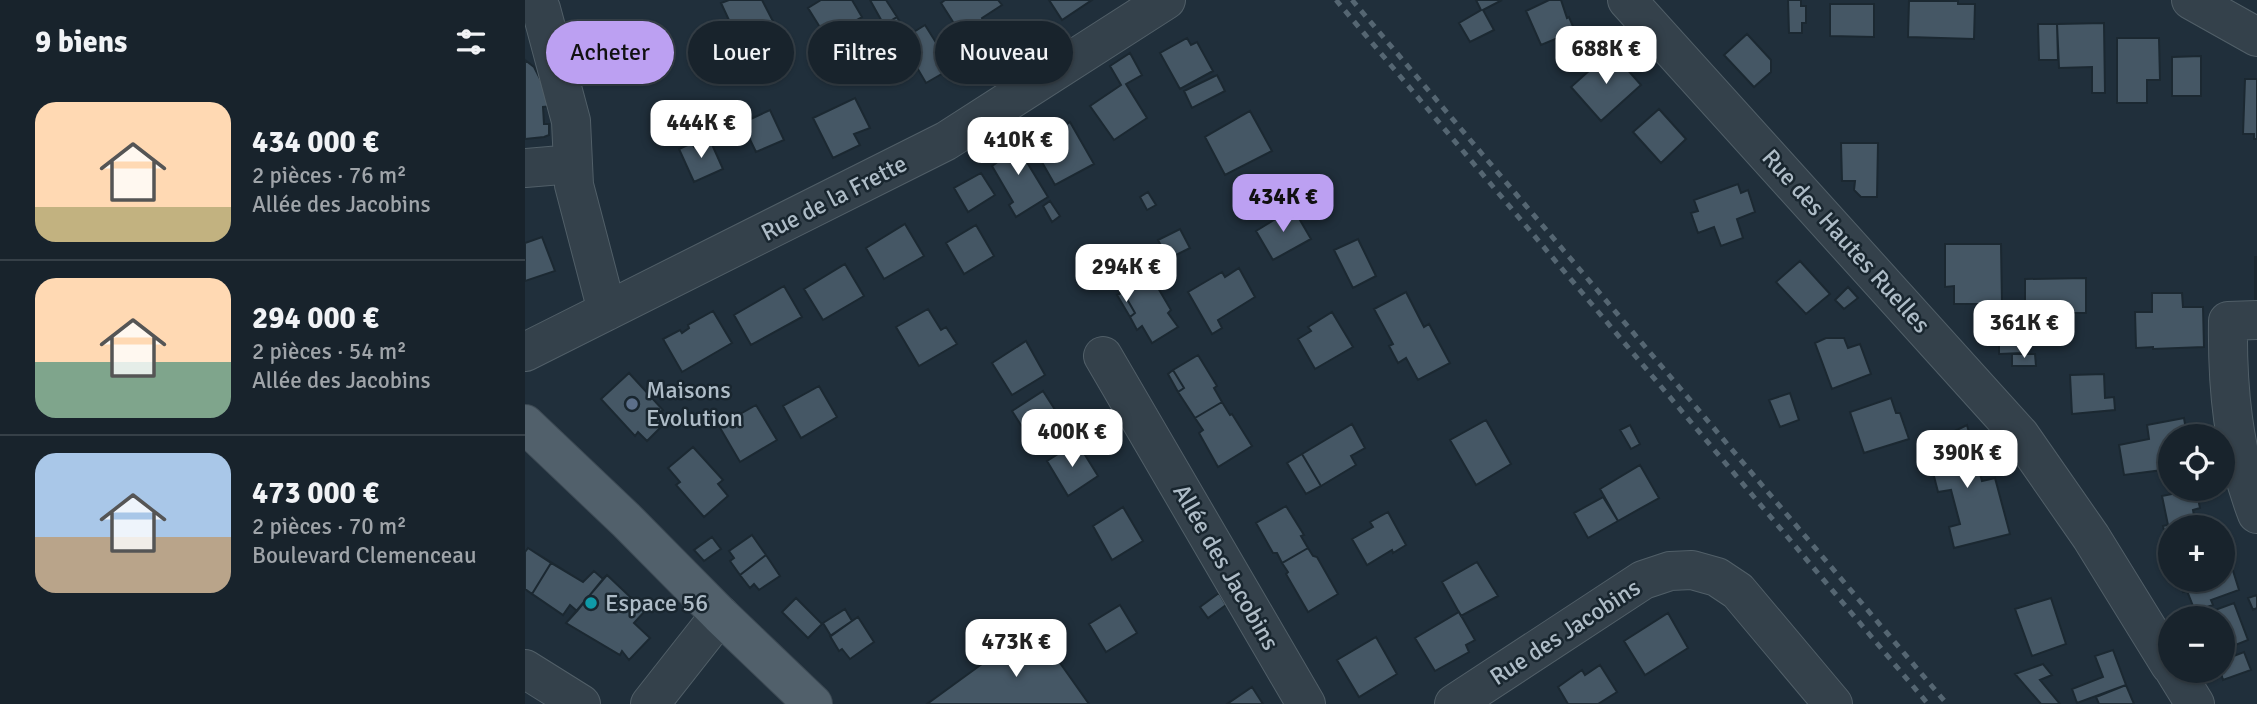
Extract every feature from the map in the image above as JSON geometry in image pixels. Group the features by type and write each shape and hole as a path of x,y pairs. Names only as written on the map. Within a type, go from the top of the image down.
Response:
{"main road":[{"path":"525,425 813,704"}],"street":[{"name":"Rue de la Frette","path":"525,352 946,141 1166,0"},
{"name":"Rue des Hautes Ruelles","path":"1627,0 2020,435 2091,537 2158,646"},
{"path":"2196,3 2257,37"},
{"path":"541,9 571,121 574,185 607,311"},
{"path":"525,168 573,164"},
{"path":"2256,508 2243,474 2234,423 2228,321 2257,320"},
{"name":"Allée des Jacobins","path":"1103,356 1306,704"},
{"name":"Rue des Jacobins","path":"1454,704 1643,580 1670,571 1692,570 1717,577 1738,592 1833,704"},
{"path":"650,704 720,615"},
{"path":"525,669 581,704"},
{"path":"2181,683 2195,704"}],"building":[{"path":"729,0 762,0 773,21 729,21 721,3"},
{"path":"821,0 852,0 862,17 855,21 816,21 808,8"},
{"path":"870,0 886,0 897,17 890,21 882,21"},
{"path":"945,0 998,0 1002,5 982,18 984,21 952,21 941,3"},
{"path":"1049,0 1092,0 1062,20"},
{"path":"1476,0 1502,0 1483,10 1494,30 1470,42 1459,23 1481,10"},
{"path":"1549,0 1561,0 1575,31 1541,45 1526,11"},
{"path":"1788,0 1801,0 1801,6 1806,6 1806,23 1802,23 1802,33 1789,33"},
{"path":"1909,1 1958,1 1958,4 1975,4 1974,39 1908,37"},
{"path":"1830,4 1874,4 1874,37 1830,36"},
{"path":"2104,23 2105,93 2092,93 2092,67 2059,68 2057,24"},
{"path":"2038,24 2057,24 2058,60 2039,60"},
{"path":"925,25 935,41 935,78 926,83 921,74 921,27"},
{"path":"1747,34 1771,60 1771,72 1754,87 1724,55"},
{"path":"1187,38 1191,45 1197,42 1213,71 1180,89 1160,53"},
{"path":"2117,38 2159,38 2160,80 2147,80 2147,103 2117,103"},
{"path":"1611,51 1641,85 1601,121 1571,87"},
{"path":"1130,53 1142,75 1126,84 1147,118 1114,140 1090,106 1121,85 1110,66"},
{"path":"2201,56 2201,96 2172,96 2172,57"},
{"path":"525,60 534,67 554,106 543,107 544,124 549,124 549,135 544,137 525,139"},
{"path":"1217,75 1225,91 1192,108 1184,91"},
{"path":"2245,79 2257,79 2257,139 2254,139 2254,134 2243,134"},
{"path":"855,98 870,128 854,134 860,145 833,158 813,118"},
{"path":"1659,109 1686,139 1661,163 1633,132"},
{"path":"770,110 784,140 756,152 742,123"},
{"path":"1250,111 1272,151 1225,175 1205,137"},
{"path":"1070,122 1094,164 1055,185 1031,143"},
{"path":"1008,131 1048,197 1016,217 1009,205 1013,202 992,166 1006,156 996,139"},
{"path":"710,140 723,169 694,182 679,149 692,143 694,147"},
{"path":"1841,143 1878,143 1877,197 1861,197 1854,190 1855,181 1842,181"},
{"path":"981,173 995,195 968,212 954,188"},
{"path":"1738,184 1741,193 1748,190 1755,212 1737,219 1743,238 1721,246 1714,227 1698,233 1691,213 1698,211 1694,200"},
{"path":"1148,192 1156,205 1147,210 1140,197"},
{"path":"1050,201 1060,216 1052,222 1043,206"},
{"path":"1293,208 1311,239 1273,260 1256,231"},
{"path":"905,224 924,256 884,279 866,248"},
{"path":"976,225 994,256 964,274 946,243"},
{"path":"1180,229 1190,248 1168,259 1158,240"},
{"path":"542,237 555,271 525,281 525,243"},
{"path":"1358,239 1376,276 1353,288 1334,250"},
{"path":"1945,244 2001,244 2002,304 1954,304 1954,286 1945,287"},
{"path":"2257,257 2257,306 2255,306"},
{"path":"1800,261 1830,294 1806,314 1776,282"},
{"path":"845,264 864,296 823,320 804,289"},
{"path":"1239,268 1255,297 1218,320 1222,328 1212,334 1188,292 1222,272 1225,277"},
{"path":"1151,276 1171,310 1168,313 1178,327 1152,343 1142,326 1137,330 1130,317 1135,313 1123,292"},
{"path":"2086,278 2086,313 2025,313 2025,279"},
{"path":"784,286 802,317 751,345 734,315"},
{"path":"1848,287 1858,298 1844,309 1835,300"},
{"path":"1123,292 1135,313 1130,317 1117,295"},
{"path":"1406,292 1424,327 1429,324 1450,363 1418,380 1406,358 1398,363 1389,346 1393,344 1374,309"},
{"path":"2152,293 2182,293 2183,307 2203,307 2204,347 2136,348 2135,312 2152,312"},
{"path":"928,309 941,330 946,327 957,344 919,366 896,327"},
{"path":"713,311 732,343 682,372 663,339 680,330 682,333 689,328 688,325"},
{"path":"1332,312 1353,347 1315,369 1298,339 1311,331 1308,327"},
{"path":"1826,338 1844,338 1848,348 1860,344 1871,374 1832,389 1815,343"},
{"path":"1026,341 1045,375 1012,395 992,363"},
{"path":"2022,341 2022,353 1999,354 1999,342"},
{"path":"2012,354 2035,354 2036,366 2012,366"},
{"path":"1198,355 1217,386 1214,388 1222,402 1195,418 1178,392 1184,388 1173,370"},
{"path":"1173,370 1184,388 1178,392 1168,374"},
{"name":"Maisons Evolution","path":"629,373 663,410 659,413 667,421 647,441 638,432 635,436 601,399"},
{"path":"2104,374 2105,398 2114,397 2115,410 2072,414 2070,375"},
{"path":"819,386 837,417 801,438 783,406"},
{"path":"1043,391 1066,427 1035,447 1012,411"},
{"path":"1790,393 1799,420 1780,427 1769,400"},
{"path":"1891,398 1896,413 1900,413 1909,439 1864,453 1850,412"},
{"path":"1222,402 1252,446 1218,467 1199,433 1203,430 1195,418"},
{"path":"756,405 777,440 740,462 719,426"},
{"path":"2184,418 2185,424 2158,424 2158,471 2124,475 2119,445 2149,439 2147,425"},
{"path":"1486,420 1511,464 1476,485 1450,440"},
{"path":"1352,424 1365,448 1351,456 1356,465 1321,486 1302,454"},
{"path":"1630,425 1640,444 1631,449 1620,430"},
{"path":"1967,425 1982,481 1995,478 2010,534 1954,548 1949,527 1960,524 1951,490 1938,492 1926,445"},
{"path":"1077,442 1098,476 1068,496 1047,461"},
{"path":"693,447 723,480 718,484 728,496 704,517 676,485 680,482 668,468"},
{"path":"1302,454 1321,486 1306,494 1287,463"},
{"path":"1640,465 1659,498 1618,521 1600,489"},
{"path":"1603,497 1618,521 1588,538 1574,513"},
{"path":"2163,501 2199,501 2200,508 2193,510 2194,515 2166,515"},
{"path":"1286,506 1304,535 1301,536 1308,548 1282,563 1256,523"},
{"path":"1123,507 1143,541 1112,560 1093,526"},
{"path":"1388,512 1406,545 1367,565 1352,539 1373,527 1370,522"},
{"path":"752,535 766,555 740,575 730,561 734,558 729,551"},
{"path":"712,537 721,549 704,561 694,550"},
{"name":"Espace 56","path":"528,548 583,582 594,571 603,579 607,575 645,611 634,623 650,638 629,660 622,651 620,655 566,623 577,611 570,605 563,615 525,589 525,552"},
{"path":"528,548 551,563 532,594 525,589 525,552"},
{"path":"1308,548 1313,556 1317,557 1338,594 1308,612 1282,563"},
{"path":"766,555 780,576 759,590 754,584 750,588 740,575"},
{"path":"1477,562 1498,596 1461,616 1442,582"},
{"path":"551,563 583,582 594,571 603,579 577,611 570,605 563,615 532,594"},
{"path":"607,575 645,611 634,623 650,638 629,660 622,651 620,655 566,623"},
{"path":"2187,592 2233,592 2211,600 2213,605 2193,606"},
{"path":"1219,593 1226,605 1208,618 1200,607"},
{"path":"2257,595 2257,608 2253,610 2248,598"},
{"path":"796,598 822,624 808,638 782,612"},
{"path":"2051,598 2066,644 2032,656 2015,609"},
{"path":"2234,603 2248,640 2235,645 2235,606 2226,606"},
{"path":"1120,605 1137,633 1106,652 1089,624"},
{"path":"845,609 852,621 831,636 823,623"},
{"path":"1459,612 1475,640 1466,645 1469,652 1435,671 1415,638"},
{"path":"1668,613 1688,648 1645,675 1624,641"},
{"path":"858,617 874,642 850,659 842,649 839,651 830,636"},
{"path":"1036,629 1089,704 927,704 986,661 983,656 990,650 995,658"},
{"path":"1376,637 1397,674 1359,697 1337,660"},
{"path":"2113,650 2126,685 2077,703 2072,689 2103,677 2095,656"},
{"path":"2244,652 2251,670 2235,676 2235,655"},
{"path":"2043,664 2052,675 2040,680 2060,704 2041,704 2015,674"},
{"path":"1600,665 1617,692 1598,704 1568,704 1558,687 1582,670 1585,675"},
{"path":"2126,685 2134,704 2099,704 2096,697"},
{"path":"1252,687 1263,704 1227,704"}],"railway":[{"path":"1336,0 1928,704"},
{"path":"1352,0 1947,704"}],"place":[{"name":"Maisons Evolution","path":"632,404"},
{"name":"Espace 56","path":"591,603"}]}
